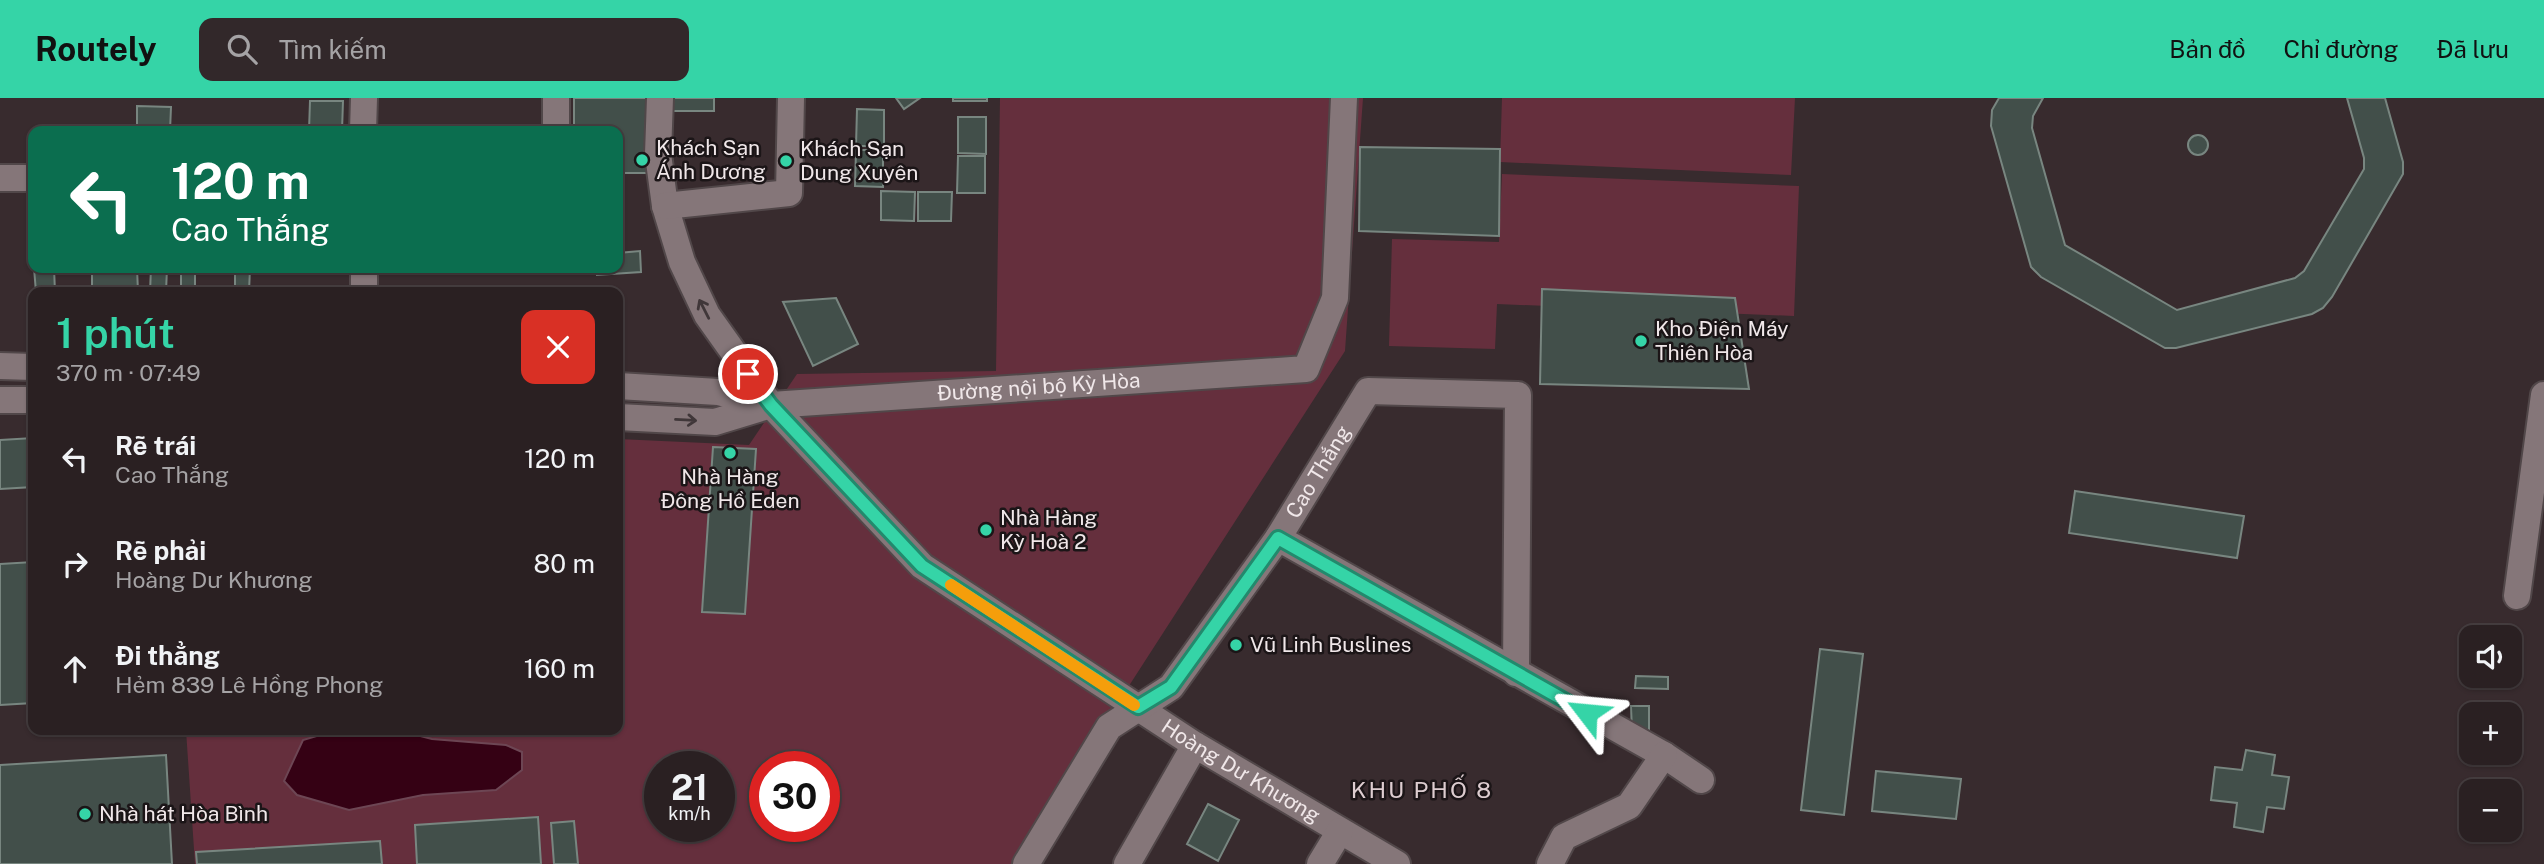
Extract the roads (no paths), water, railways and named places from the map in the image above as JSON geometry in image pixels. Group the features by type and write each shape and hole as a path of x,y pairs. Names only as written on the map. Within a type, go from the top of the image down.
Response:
{"street":[{"path":"363,126 364,98"},
{"path":"556,98 556,126"},
{"name":"Hoàng Dư Khương","path":"660,98 658,154 665,206 682,262 707,315 771,405 922,566 1195,745 1397,864"},
{"path":"665,206 789,193 791,98"},
{"name":"Đường nội bộ Kỳ Hòa","path":"771,405 1306,369 1335,298 1344,98"},
{"path":"0,178 28,178"},
{"path":"0,366 28,367"},
{"path":"623,386 718,392 771,405"},
{"name":"Cao Thắng","path":"1026,864 1109,727 1171,687 1278,538 1368,391 1518,395 1516,673"},
{"path":"2517,596 2544,395"},
{"path":"0,400 28,400"},
{"path":"623,417 715,422 771,405"},
{"path":"1278,538 1664,755 1701,780"},
{"path":"1127,864 1195,745"},
{"path":"1550,864 1564,837 1629,806 1664,755"},
{"path":"1320,864 1340,831"}],"place":[{"name":"Khách Sạn Ánh Dương","path":"642,160"},
{"name":"Khách Sạn Dung Xuyên","path":"786,161"},
{"name":"Kho Điện Máy Thiên Hòa","path":"1641,341"},
{"name":"Nhà Hàng Đông Hồ Eden","path":"730,453"},
{"name":"Nhà Hàng Kỳ Hoà 2","path":"986,530"},
{"name":"Vũ Linh Buslines","path":"1236,645"},
{"name":"Nhà hát Hòa Bình","path":"85,814"}],"district":[{"name":"KHU PHỐ 8","path":"1422,790"}]}
